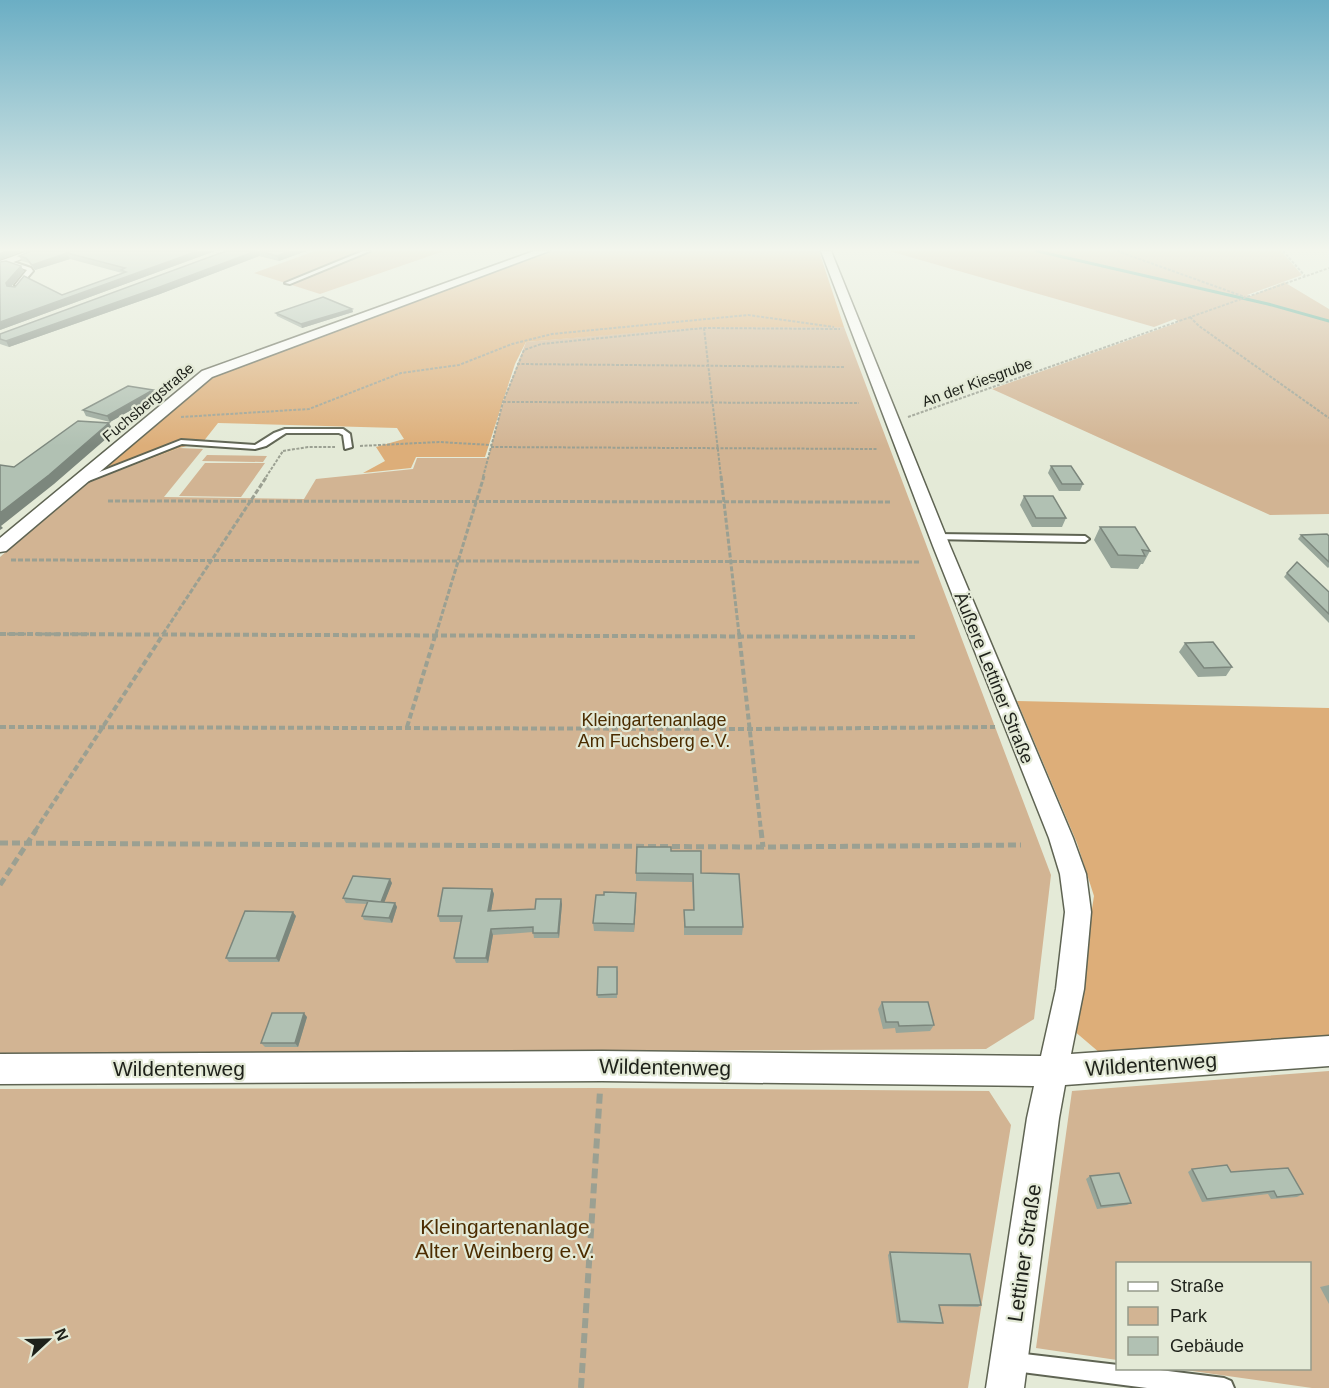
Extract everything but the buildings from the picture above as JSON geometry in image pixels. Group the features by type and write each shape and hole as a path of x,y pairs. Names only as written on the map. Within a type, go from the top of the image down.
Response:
{"street":[{"name":"Fuchsbergstraße","path":"0,548 207,374 367,316"},
{"name":"Äußere Lettiner Straße","path":"850,316 936,537 1061,838 1073,874 1078,912 1070,989 1043,1118"},
{"name":"Wildentenweg","path":"0,1069 602,1066 1053,1071 1329,1051"},
{"name":"Lettiner Straße","path":"1007,1375 1043,1118"}],"lane":[{"path":"77,482 181,442 261,446 278,433 296,430 340,430 346,434 348,447"},
{"path":"936,537 1085,539"},
{"path":"1007,1375 1224,1388"}],"path":[{"path":"147,424 182,417 309,409 401,373 459,365 512,344 552,334 740,316"},
{"path":"754,316 855,329"},
{"name":"An der Kiesgrube","path":"893,422 1193,316"},
{"path":"1190,317 1199,326 1329,418"},
{"path":"407,727 456,562 477,501 503,402 524,350 534,345 704,328 855,329"},
{"path":"704,328 763,847"},
{"path":"517,364 845,367"},
{"path":"503,402 859,403"},
{"path":"368,446 439,442 491,446 877,449"},
{"path":"261,446 283,451 308,447 336,447"},
{"path":"0,885 283,451"},
{"path":"108,501 892,502"},
{"path":"10,560 919,562"},
{"path":"0,634 915,637"},
{"path":"0,727 749,729 1014,726"},
{"path":"0,843 763,847 1021,845"},
{"path":"581,1388 602,1066"}],"green space":[{"path":"1115,316 1329,316 1329,514 1270,515 992,389 1179,322 1175,319 1154,327"},
{"name":"Kleingartenanlage Am Fuchsberg e.V.","path":"704,326 844,327 1051,875 1034,1019 986,1049 0,1054 0,557 83,484 179,448 203,449 164,497 304,499 316,479 413,469 417,458 488,458 503,402 526,342"},
{"path":"207,455 267,456 263,462 202,461"},
{"path":"205,463 265,463 241,497 179,496"},
{"path":"1329,1071 1329,1388 1312,1388 1185,1370 1311,1370 1311,1262 1116,1262 1116,1360 1036,1348 1072,1091"},
{"name":"Kleingartenanlage Alter Weinberg e.V.","path":"600,1088 989,1091 1011,1125 968,1388 0,1388 0,1089"}],"shaded area":[{"path":"367,316 840,316 844,327 704,327 526,342 515,364 485,457 416,457 411,468 363,473 385,461 376,447 404,439 397,428 218,423 203,442 179,448 83,484 207,374"},
{"path":"1017,701 1329,708 1329,1037 1100,1053 1073,1030 1094,896 1077,843"}],"waterway":[{"path":"1310,316 1329,321"}]}
